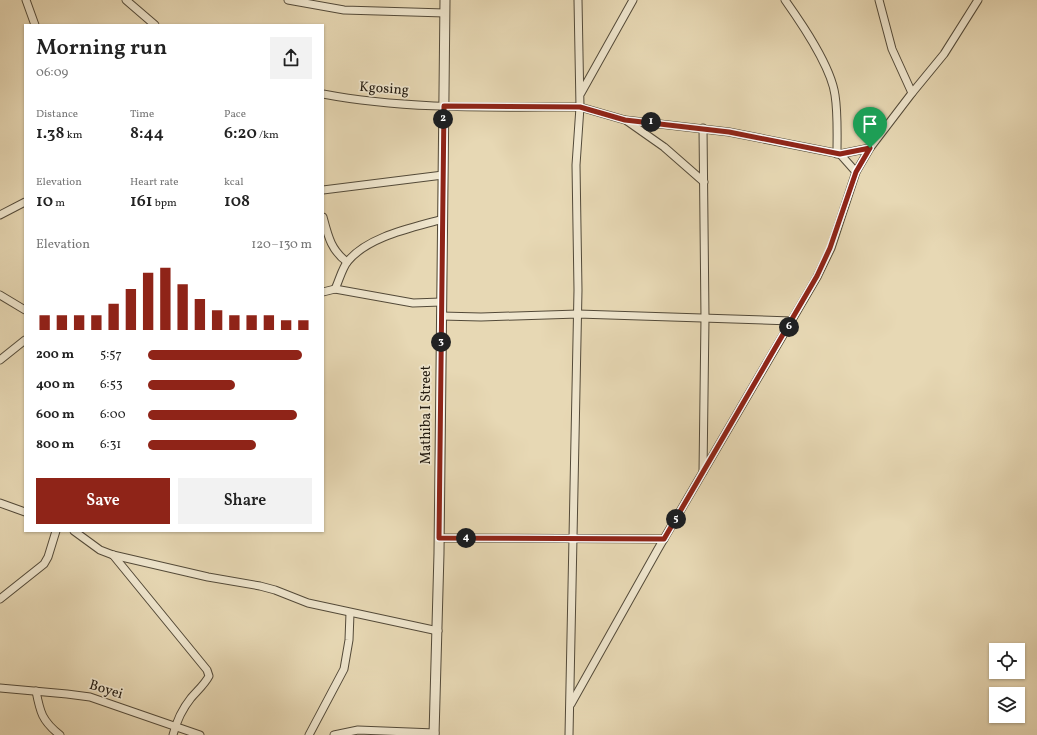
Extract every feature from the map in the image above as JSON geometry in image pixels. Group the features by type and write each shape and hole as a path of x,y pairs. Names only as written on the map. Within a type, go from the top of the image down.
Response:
{"street":[{"path":"26,0 35,24"},
{"path":"126,0 152,24"},
{"path":"288,0 344,10 445,13"},
{"name":"Mathiba I Street","path":"435,734 438,631 445,0"},
{"path":"569,735 578,314 576,172 581,93 578,0"},
{"path":"581,93 633,0"},
{"path":"785,0 810,37 831,81 835,94 838,154 856,172"},
{"path":"880,0 892,49 912,93"},
{"path":"570,706 664,539 817,276 830,248 856,172 870,148 947,49 978,0"},
{"name":"Kgosing","path":"324,94 360,101 444,106 580,107 625,120"},
{"path":"625,120 703,128 838,154 870,148"},
{"path":"625,120 664,146 704,182"},
{"path":"703,128 705,318 703,474"},
{"path":"324,190 443,175"},
{"path":"0,215 24,203"},
{"path":"335,289 347,262 358,252 385,237 442,219"},
{"path":"324,221 330,244 347,262"},
{"path":"324,292 335,289 413,303 441,302"},
{"path":"0,295 24,309"},
{"path":"441,316 481,317 578,314 792,321"},
{"path":"0,360 24,341"},
{"path":"0,502 24,512"},
{"path":"0,599 44,564 48,557 56,532"},
{"path":"75,532 100,550 113,555 208,577 276,590 308,602 350,613 438,631"},
{"path":"439,538 664,539"},
{"path":"113,555 207,670 207,680 190,699 175,727 173,735"},
{"path":"309,735 344,669 349,640 350,613"},
{"name":"Boyei","path":"0,688 90,697 200,735"},
{"path":"36,691 41,714 49,726 60,735"},
{"path":"334,735 358,730 435,734"}],"route":[{"path":"444,106 580,107 610,117 625,120 691,126 729,132 840,154 870,148 856,172 830,248 817,276 664,539 439,538 441,396 440,341 444,106"}]}
